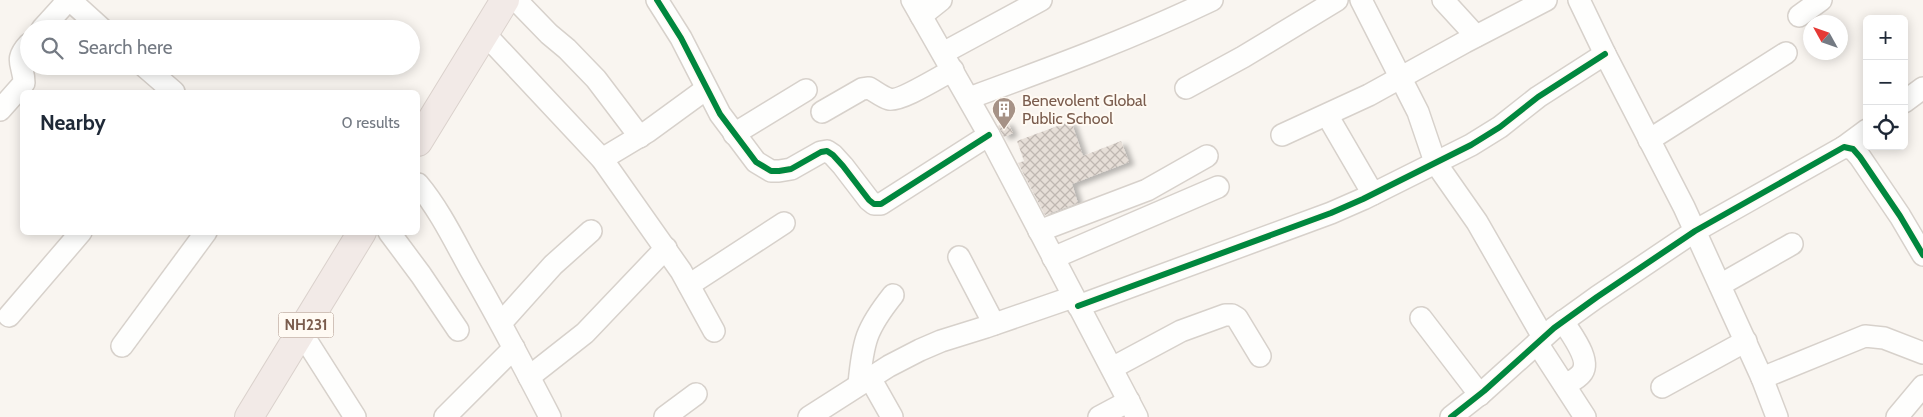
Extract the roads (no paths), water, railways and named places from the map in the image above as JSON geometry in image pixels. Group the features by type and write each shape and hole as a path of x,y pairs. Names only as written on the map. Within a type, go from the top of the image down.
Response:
{"highway":[{"path":"420,139 504,0"},
{"name":"NH231","path":"254,415 301,332 360,235"}],"street":[{"path":"50,20 66,0"},
{"path":"70,0 92,20"},
{"path":"516,0 548,34 567,49 596,79 640,137"},
{"path":"941,0 917,8 989,134 1133,409 1099,417"},
{"path":"822,112 862,89 869,88 888,99 906,95 948,62 1040,0"},
{"path":"969,98 1160,25 1212,0"},
{"path":"1186,88 1243,57 1337,0"},
{"path":"1361,0 1418,112 1435,162 1477,222 1582,416"},
{"path":"1443,0 1476,36"},
{"path":"1282,135 1369,95 1401,76 1546,0"},
{"path":"1579,0 1695,231 1746,341 1776,417"},
{"path":"1799,16 1821,0"},
{"path":"663,3 706,88 734,134 756,162 771,171 791,168 821,152 827,151 833,154 869,200 874,204 880,204 989,134"},
{"path":"484,33 602,159 666,248 714,330"},
{"path":"1649,140 1786,53"},
{"path":"809,417 889,366 941,341 1075,301 1331,213 1373,194 1492,132 1538,97 1605,54"},
{"path":"0,110 24,83 24,75"},
{"path":"154,75 172,90"},
{"path":"602,159 640,137 706,88"},
{"path":"1908,99 1923,88"},
{"path":"734,134 806,90"},
{"path":"1328,115 1373,194"},
{"path":"1452,417 1480,395 1563,321 1695,231 1844,147 1863,133"},
{"path":"1844,147 1853,149 1860,157 1900,216 1923,255"},
{"path":"1039,231 1147,190 1207,156"},
{"path":"420,186 448,228 501,323 550,417"},
{"path":"1053,258 1218,187"},
{"path":"689,285 784,223"},
{"path":"501,323 553,265 591,232"},
{"path":"9,316 78,235"},
{"path":"122,346 204,235"},
{"path":"391,235 458,330"},
{"path":"1720,284 1792,244"},
{"path":"529,377 585,333 666,248"},
{"path":"958,257 994,324"},
{"path":"892,294 878,314 864,342 865,381 892,417"},
{"path":"1112,368 1181,330 1225,315 1232,315 1237,318 1260,356"},
{"path":"1421,318 1480,395"},
{"path":"1563,321 1584,356 1585,362 1585,369 1581,374 1565,385"},
{"path":"301,332 355,417"},
{"path":"1762,378 1865,336 1884,338 1923,353"},
{"path":"1662,387 1746,341"},
{"path":"445,417 514,348"},
{"path":"1897,417 1923,386"},
{"path":"665,417 696,394"}],"place":[{"name":"Benevolent Global Public School","path":"1004,130"}]}
